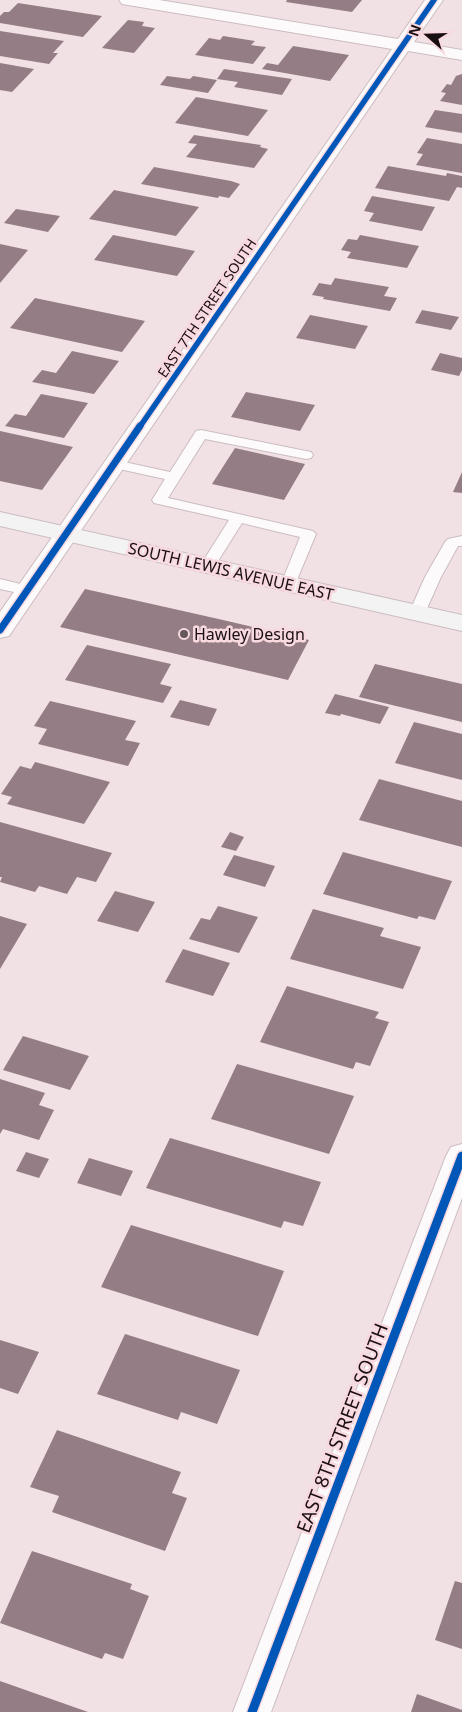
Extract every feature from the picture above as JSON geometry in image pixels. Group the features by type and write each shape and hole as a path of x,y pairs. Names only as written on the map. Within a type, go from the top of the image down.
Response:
{"main road":[{"name":"SOUTH LEWIS AVENUE EAST","path":"0,519 462,623"}],"street":[{"path":"128,0 462,55"},
{"name":"EAST 7TH STREET SOUTH","path":"0,630 434,0"},
{"name":"EAST 8TH STREET SOUTH","path":"252,1712 462,1156"}],"lane":[{"path":"289,584 308,534 159,500 201,434 306,455"},
{"path":"115,464 174,477"},
{"path":"208,566 238,518"},
{"path":"417,612 452,542 462,541"},
{"path":"0,584 28,590"}],"building":[{"path":"287,0 362,0 352,12 286,2"},
{"path":"18,3 102,16 83,37 0,23 0,16 4,12 9,12"},
{"path":"128,20 144,22 142,26 155,28 134,53 102,48"},
{"path":"0,31 64,41 53,53 58,53 49,64 0,56"},
{"path":"223,36 255,41 251,45 266,47 253,64 195,55 209,38 220,40"},
{"path":"293,46 349,55 330,81 262,69 267,63 278,65"},
{"path":"0,63 34,69 12,92 0,90"},
{"path":"224,69 292,79 282,95 234,87 238,82 217,79"},
{"path":"462,74 462,105 440,101 446,93 441,92 447,84 451,85 456,76"},
{"path":"167,76 190,79 193,76 217,80 208,93 160,85"},
{"path":"196,97 268,110 248,136 175,123"},
{"path":"435,110 462,114 462,133 425,127"},
{"path":"194,135 261,145 260,147 268,149 254,168 186,157 197,144 188,143"},
{"path":"427,138 462,144 462,173 416,165 423,154 417,153"},
{"path":"388,166 446,176 447,173 462,176 462,188 457,187 449,201 375,188"},
{"path":"154,167 240,184 229,198 219,196 218,198 141,184"},
{"path":"114,190 199,207 176,236 89,219"},
{"path":"372,196 435,207 422,231 369,221 374,213 364,211"},
{"path":"16,209 60,216 48,232 4,223"},
{"path":"113,235 195,251 177,276 94,260"},
{"path":"360,235 419,246 407,268 347,258 351,252 341,250 348,239 357,240"},
{"path":"0,244 28,250 0,283"},
{"path":"335,278 389,287 384,296 397,298 390,311 323,299 324,297 312,295 319,283 331,285"},
{"path":"35,298 145,321 122,352 10,328"},
{"path":"422,310 459,317 451,330 415,323"},
{"path":"310,315 368,326 355,349 296,338"},
{"path":"72,351 119,361 94,394 32,382 42,370 56,373"},
{"path":"440,353 462,358 462,370 459,376 431,370"},
{"path":"246,392 315,405 300,431 231,417"},
{"path":"41,394 88,403 64,438 5,426 15,414 26,416"},
{"path":"0,431 73,447 42,490 0,481"},
{"path":"235,448 305,464 284,500 212,484"},
{"path":"462,472 462,493 453,492"},
{"name":"Hawley Design","path":"85,589 309,640 288,680 60,627"},
{"path":"87,645 171,664 160,684 172,687 163,703 65,680"},
{"path":"375,664 462,684 462,722 359,697"},
{"path":"335,694 389,707 380,724 341,714 340,716 325,713"},
{"path":"180,700 217,709 209,726 170,717"},
{"path":"50,701 136,721 125,740 140,743 128,766 38,744 47,729 34,726"},
{"path":"414,722 462,734 462,780 395,763"},
{"path":"35,762 110,782 84,824 7,804 12,797 1,794 20,766 31,769"},
{"path":"379,779 462,801 462,847 359,820"},
{"path":"0,822 112,853 96,882 77,877 67,894 39,886 35,892 0,882 2,877 0,877"},
{"path":"230,832 244,837 236,851 221,847"},
{"path":"343,852 452,881 435,920 419,916 417,919 323,894"},
{"path":"234,855 275,866 265,887 223,875"},
{"path":"115,891 155,902 138,932 97,921"},
{"path":"218,906 258,917 239,953 189,939 201,918 210,920"},
{"path":"313,909 384,928 380,936 421,947 403,989 290,959"},
{"path":"0,916 27,924 0,969"},
{"path":"183,949 230,963 213,996 165,982"},
{"path":"287,986 379,1012 375,1018 389,1022 370,1066 356,1062 353,1069 260,1042"},
{"path":"23,1036 89,1056 70,1090 3,1070"},
{"path":"237,1064 354,1096 329,1154 211,1119"},
{"path":"0,1079 45,1093 39,1105 54,1110 39,1140 3,1129 0,1134"},
{"path":"170,1138 321,1182 303,1226 284,1221 281,1228 146,1188"},
{"path":"26,1152 49,1159 39,1178 16,1171"},
{"path":"89,1158 133,1171 121,1196 77,1183"},
{"path":"131,1225 284,1271 258,1336 101,1287"},
{"path":"125,1334 240,1370 217,1424 181,1412 178,1420 97,1394"},
{"path":"0,1340 39,1352 18,1394 0,1388"},
{"path":"57,1430 181,1472 172,1493 187,1498 165,1551 52,1512 59,1496 30,1487"},
{"path":"32,1551 132,1584 130,1589 149,1596 123,1659 105,1653 102,1659 0,1623"},
{"path":"455,1581 462,1583 462,1649 435,1640"},
{"path":"0,1681 88,1712 0,1712"},
{"path":"417,1694 462,1710 462,1712 411,1712"}],"cycle path":[{"path":"0,630 434,0"},
{"path":"252,1712 462,1156"}],"place":[{"name":"Hawley Design","path":"184,634"}]}
